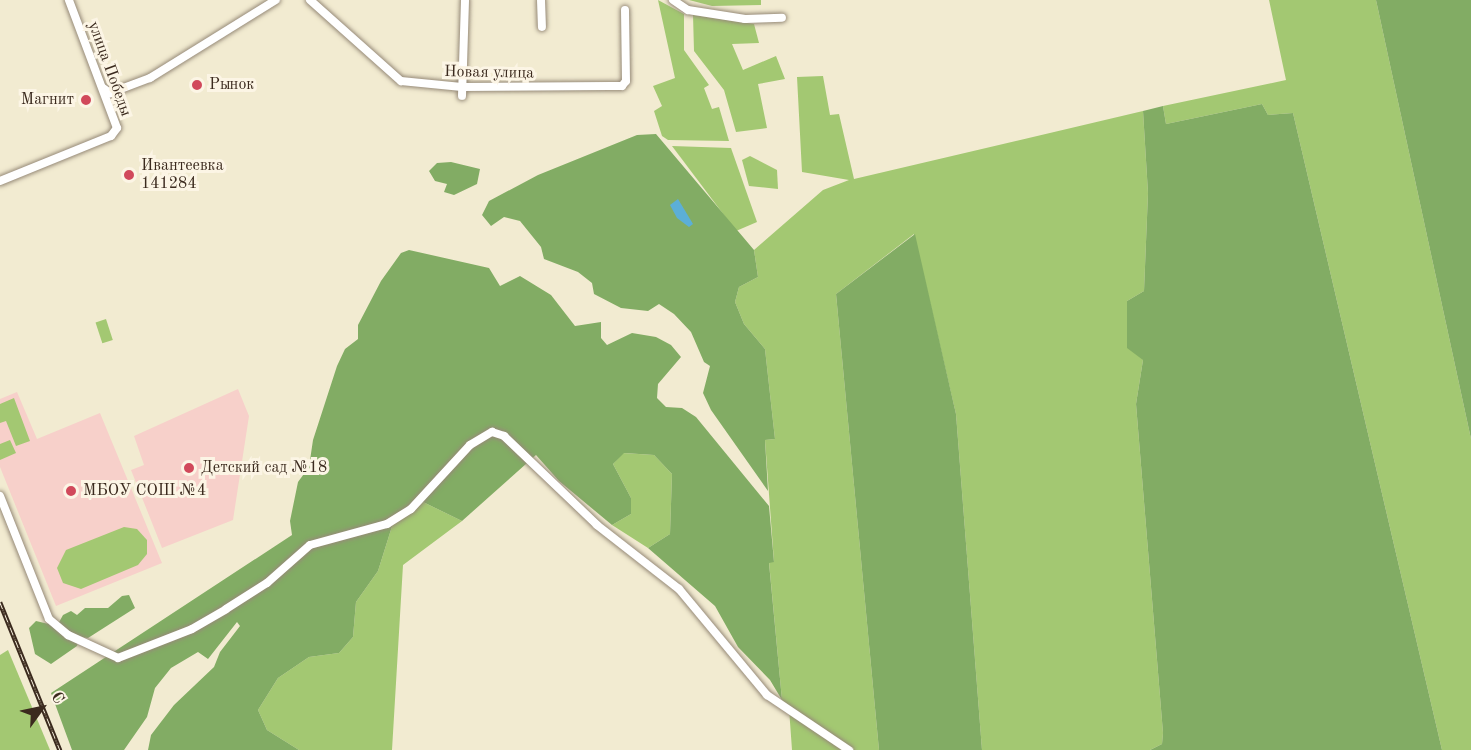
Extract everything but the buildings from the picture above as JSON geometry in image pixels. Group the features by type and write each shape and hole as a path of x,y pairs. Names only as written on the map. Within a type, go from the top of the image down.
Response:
{"street":[{"name":"улица Победы","path":"0,181 111,136 117,128 69,0"},
{"path":"101,87 110,93 150,78 276,0"},
{"name":"Новая улица","path":"310,0 406,84 462,92 622,86 627,81 625,10"},
{"path":"462,92 465,0"},
{"path":"541,0 542,27"},
{"path":"673,0 688,10 745,19 782,18"},
{"path":"0,496 42,601 59,630 118,658 192,629 226,609 267,582 309,545 387,524 430,493 470,445 492,432 504,436 597,525 679,589 767,695 849,750"}],"shaded area":[{"name":"Детский сад №18","path":"238,389 249,416 233,520 162,548 131,470 144,465 134,436"},
{"name":"МБОУ СОШ №4","path":"17,392 37,439 100,413 162,563 56,606 0,467 0,399"}],"green space":[{"path":"658,0 684,14 684,50 709,85 704,88 712,109 719,107 729,141 668,140 662,136 654,111 662,106 653,86 675,78"},
{"path":"689,0 761,0 761,5 712,6"},
{"path":"1269,0 1376,0 1471,439 1471,750 1442,750 1293,113 1268,115 1262,104 1166,124 1163,106 1286,80"},
{"path":"1376,0 1471,0 1471,439"},
{"path":"693,15 754,24 759,43 732,44 743,70 776,56 785,79 758,84 767,128 736,132 724,90 694,51"},
{"path":"823,76 830,115 839,114 854,179 1143,111 1148,193 1144,291 1127,301 1143,360 1136,404 1163,733 1162,744 1150,750 982,750 956,414 914,234 836,294 879,750 792,750 789,708 782,700 769,562 774,562 765,440 775,439 765,349 744,324 735,302 739,287 758,277 754,250 823,190 849,180 802,172 797,77"},
{"path":"1262,104 1268,115 1293,113 1442,750 1150,750 1162,744 1163,733 1136,404 1143,360 1127,348 1127,301 1144,291 1148,193 1143,111 1163,106 1166,124"},
{"path":"656,134 754,250 758,277 739,287 735,302 744,324 765,349 775,439 765,440 768,491 711,410 703,393 710,366 704,362 691,332 674,314 659,304 648,311 621,308 594,294 592,283 578,272 544,259 541,247 520,221 504,217 491,226 482,215 489,201 538,175 637,135"},
{"path":"672,146 731,148 757,222 736,231"},
{"path":"750,156 777,170 778,189 749,186 742,160"},
{"path":"451,162 480,169 477,184 454,195 444,192 447,184 435,181 429,171 437,163"},
{"path":"915,234 956,414 982,750 879,750 836,294"},
{"path":"409,250 489,268 500,286 520,276 551,295 575,326 601,322 601,338 607,345 632,333 656,337 671,345 681,357 658,384 657,398 666,407 682,408 696,417 769,506 774,562 769,563 782,700 770,680 738,647 715,606 648,548 670,534 672,474 654,455 624,453 613,464 631,498 631,514 612,525 559,481 536,455 462,521 421,501 394,520 378,571 356,602 353,637 339,653 309,657 278,678 258,710 267,730 299,750 148,750 151,735 174,705 214,667 220,652 240,626 237,622 208,659 198,652 171,668 155,688 147,717 124,750 72,750 51,693 292,535 290,521 298,482 309,467 313,440 337,366 345,349 358,339 358,325 381,281 401,253"},
{"path":"106,319 113,340 102,343 96,322"},
{"path":"14,398 30,441 16,446 6,421 0,423 0,404"},
{"path":"10,440 16,453 0,460 0,444"},
{"path":"623,453 654,455 672,474 670,534 648,548 612,525 631,514 631,498 613,464"},
{"path":"421,501 462,521 403,565 392,750 299,750 267,730 258,710 278,678 309,657 339,653 353,637 356,602 378,571 394,520"},
{"path":"124,527 137,529 147,540 147,554 138,565 81,589 63,583 57,568 66,550"},
{"path":"129,595 135,608 88,638 79,637 77,646 51,664 35,654 29,628 36,621 57,626 63,615 71,611 77,615 85,608 108,608 122,596"},
{"path":"8,650 50,750 0,750 0,655"}],"water":[{"path":"678,199 693,224 689,227 677,218 670,205"}],"railway":[{"path":"0,602 60,750"}],"place":[{"name":"Рынок","path":"197,85"},
{"name":"Магнит","path":"86,100"},
{"name":"Ивантеевка 141284","path":"129,175"},
{"name":"Детский сад №18","path":"189,468"},
{"name":"МБОУ СОШ №4","path":"71,491"}]}
